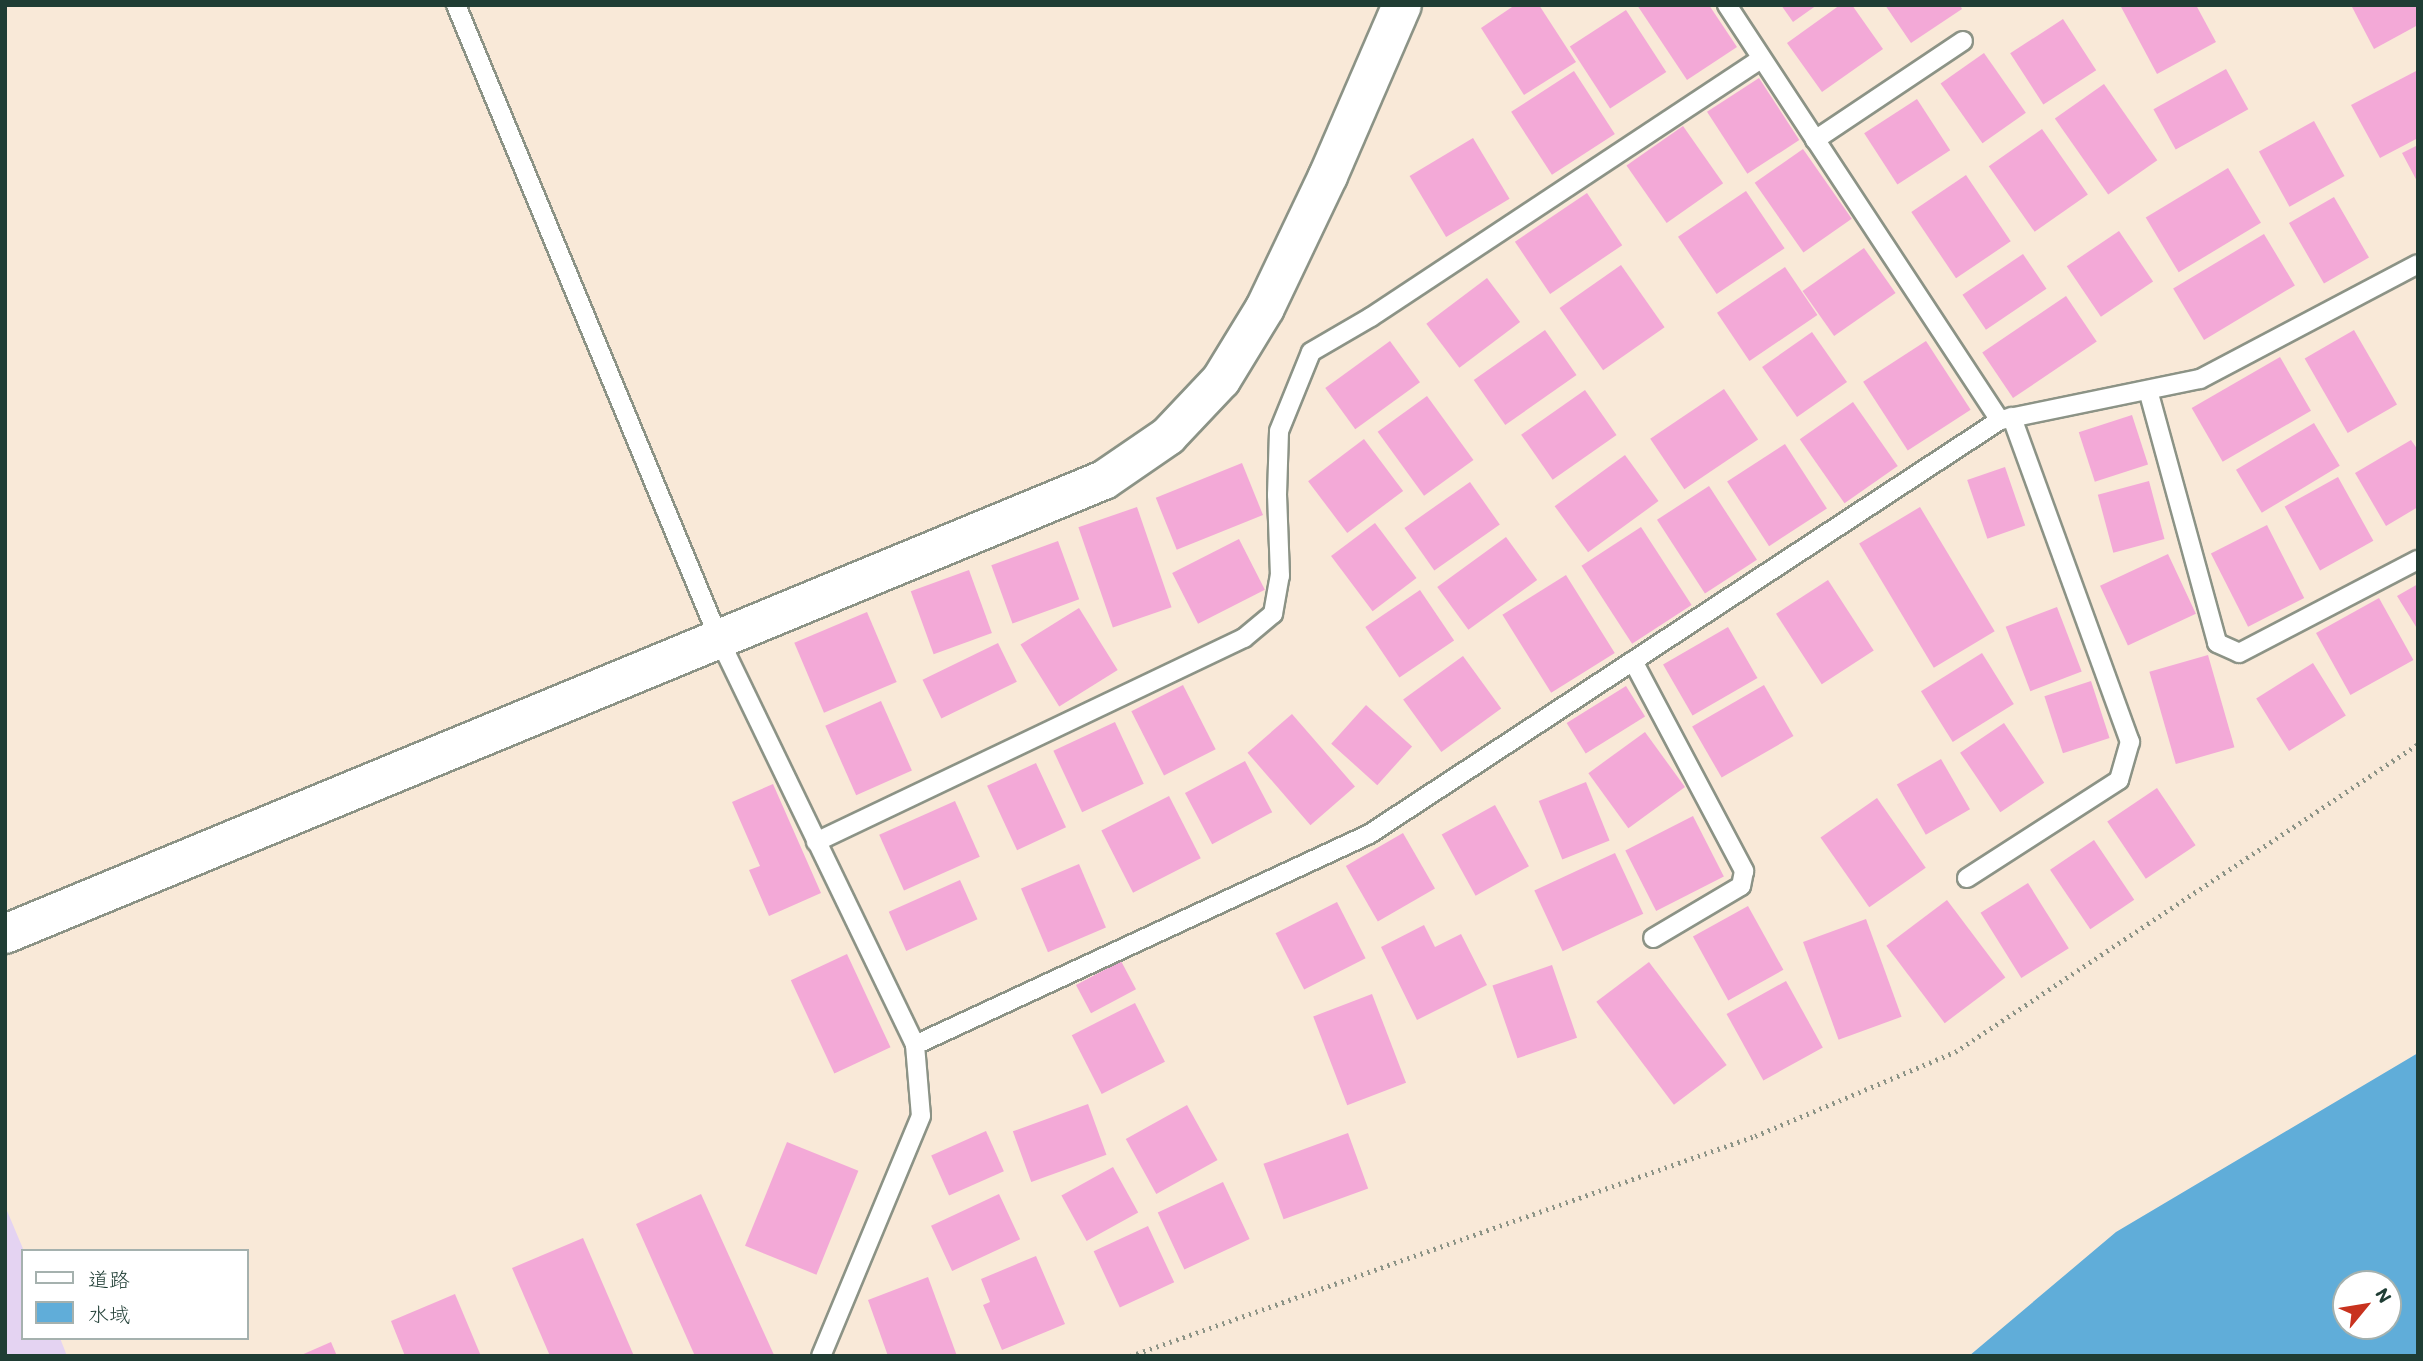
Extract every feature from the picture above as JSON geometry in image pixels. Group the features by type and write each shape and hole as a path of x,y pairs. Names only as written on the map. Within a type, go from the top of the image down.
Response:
{"street":[{"path":"5,934 720,641 1104,480 1168,436 1221,380 1265,307 1328,176 1402,5"}],"lane":[{"path":"456,5 720,641 915,1045 921,1116 821,1356"},
{"path":"1727,5 1815,140 2006,418 2130,742 2119,780 1967,878"},
{"path":"1815,140 1963,41"},
{"path":"816,842 1244,638 1273,614 1280,576 1277,495 1279,431 1311,352 1371,317 1761,59"},
{"path":"915,1045 1368,835 2006,418 2200,379 2418,264"},
{"path":"2148,390 2217,643 2239,653 2418,560"},
{"path":"1633,661 1744,871 1741,886 1653,938"}],"path":[{"path":"1130,1356 1755,1136 1955,1052 2418,744"}],"shaded area":[{"path":"5,1206 23,1249 21,1249 21,1340 61,1340 67,1356 5,1356"}],"water":[{"path":"2418,1053 2418,1356 1969,1356 2116,1232"}],"building":[{"path":"1515,5 1539,5 1576,62 1524,95 1481,28"},
{"path":"1637,5 1709,5 1737,47 1687,80"},
{"path":"1781,5 1817,5 1793,22"},
{"path":"1840,5 1852,5 1883,49 1822,92 1787,43"},
{"path":"1885,5 1960,5 1962,9 1911,43"},
{"path":"2120,5 2196,5 2216,42 2157,74"},
{"path":"2351,5 2418,5 2418,25 2374,49"},
{"path":"1626,10 1666,72 1610,109 1570,46"},
{"path":"2063,19 2096,70 2043,104 2010,53"},
{"path":"1984,53 2026,113 1982,143 1941,83"},
{"path":"2226,69 2248,109 2176,149 2153,109"},
{"path":"2418,70 2418,138 2380,158 2351,105"},
{"path":"1574,71 1615,134 1552,175 1511,112"},
{"path":"1759,78 1799,140 1747,174 1707,112"},
{"path":"2104,84 2157,160 2108,195 2055,118"},
{"path":"1917,99 1950,150 1897,184 1864,133"},
{"path":"2314,121 2345,176 2289,207 2259,152"},
{"path":"1683,126 1723,183 1667,223 1626,166"},
{"path":"2042,129 2088,195 2035,232 1989,166"},
{"path":"1473,138 1510,199 1446,237 1410,176"},
{"path":"2418,145 2418,183 2402,153"},
{"path":"1803,149 1852,219 1803,252 1755,183"},
{"path":"2228,168 2261,223 2179,272 2146,217"},
{"path":"1966,175 2011,241 1956,278 1911,212"},
{"path":"1746,191 1785,248 1717,294 1678,237"},
{"path":"1587,193 1622,245 1550,294 1515,242"},
{"path":"2334,197 2369,258 2324,284 2289,223"},
{"path":"2119,231 2153,282 2101,317 2067,266"},
{"path":"2264,234 2295,285 2204,340 2173,289"},
{"path":"1864,248 1896,293 1834,336 1803,291"},
{"path":"2023,254 2046,289 1986,330 1962,295"},
{"path":"1621,265 1665,327 1603,370 1560,308"},
{"path":"1785,267 1817,315 1749,361 1717,313"},
{"path":"1487,278 1520,322 1459,368 1426,324"},
{"path":"2066,296 2097,342 2013,398 1982,352"},
{"path":"1545,330 1577,375 1505,425 1474,380"},
{"path":"2354,330 2397,404 2348,433 2305,358"},
{"path":"1812,332 1847,382 1797,417 1762,367"},
{"path":"1390,341 1420,382 1355,429 1325,388"},
{"path":"1926,341 1971,410 1908,451 1863,382"},
{"path":"2280,357 2311,411 2223,462 2192,408"},
{"path":"1724,389 1758,440 1684,489 1650,439"},
{"path":"1585,390 1617,435 1553,480 1521,435"},
{"path":"1427,396 1473,460 1424,496 1378,432"},
{"path":"1853,402 1898,466 1844,503 1800,439"},
{"path":"2132,415 2148,464 2095,482 2079,432"},
{"path":"2314,423 2340,466 2262,513 2236,470"},
{"path":"1364,439 1403,491 1347,533 1308,481"},
{"path":"2411,440 2418,450 2418,507 2386,526 2355,473"},
{"path":"1785,444 1827,509 1769,546 1727,482"},
{"path":"1625,455 1659,501 1588,552 1555,506"},
{"path":"1242,463 1263,515 1177,550 1156,498"},
{"path":"2005,467 2025,526 1987,539 1967,480"},
{"path":"2338,477 2373,541 2320,570 2285,507"},
{"path":"2149,481 2165,539 2113,553 2098,495"},
{"path":"1470,482 1500,525 1434,570 1404,528"},
{"path":"1709,486 1757,560 1705,594 1657,520"},
{"path":"1137,507 1172,607 1113,627 1078,527"},
{"path":"1920,507 1995,631 1934,668 1859,544"},
{"path":"1375,523 1417,578 1373,611 1331,556"},
{"path":"2267,525 2304,598 2248,627 2211,554"},
{"path":"1641,527 1692,605 1632,644 1581,566"},
{"path":"1506,537 1537,580 1468,630 1437,587"},
{"path":"1239,539 1265,590 1198,624 1172,573"},
{"path":"1058,541 1079,599 1012,624 991,565"},
{"path":"2168,554 2196,614 2128,646 2100,586"},
{"path":"969,570 992,633 934,654 911,591"},
{"path":"1566,575 1615,653 1551,693 1502,615"},
{"path":"1828,580 1874,650 1822,684 1776,614"},
{"path":"2418,584 2418,630 2397,596"},
{"path":"1420,590 1454,641 1399,677 1365,627"},
{"path":"2379,598 2413,660 2350,695 2316,633"},
{"path":"2057,607 2082,671 2030,691 2006,627"},
{"path":"1079,608 1118,670 1059,706 1020,645"},
{"path":"867,612 897,682 824,713 794,643"},
{"path":"1728,627 1758,678 1693,716 1663,664"},
{"path":"998,643 1017,682 941,718 923,680"},
{"path":"1982,653 2014,704 1953,742 1921,691"},
{"path":"2208,655 2234,747 2176,764 2149,672"},
{"path":"1463,656 1501,709 1441,752 1403,699"},
{"path":"2313,663 2346,716 2289,751 2256,699"},
{"path":"2091,681 2110,738 2063,753 2044,696"},
{"path":"1183,685 1216,749 1164,775 1131,711"},
{"path":"1764,685 1794,736 1722,778 1692,726"},
{"path":"1626,686 1645,717 1586,754 1567,723"},
{"path":"881,701 912,770 856,795 825,726"},
{"path":"1366,705 1412,746 1377,785 1331,744"},
{"path":"1292,714 1355,786 1310,825 1247,753"},
{"path":"1115,722 1144,784 1082,812 1053,751"},
{"path":"2004,723 2044,783 2000,812 1960,753"},
{"path":"1645,732 1685,787 1628,828 1588,773"},
{"path":"1941,759 1970,809 1926,835 1897,785"},
{"path":"1245,761 1272,812 1212,844 1185,793"},
{"path":"1036,763 1066,827 1017,850 987,786"},
{"path":"1586,782 1610,840 1562,860 1539,801"},
{"path":"773,784 821,893 769,916 749,870 760,866 732,802"},
{"path":"2157,788 2196,845 2146,879 2107,822"},
{"path":"1169,796 1201,858 1133,893 1101,831"},
{"path":"1877,798 1926,868 1869,907 1820,838"},
{"path":"955,801 980,857 904,890 879,835"},
{"path":"1495,805 1529,866 1476,896 1442,835"},
{"path":"1693,816 1724,877 1656,911 1625,851"},
{"path":"1403,833 1435,888 1378,921 1346,866"},
{"path":"2094,840 2134,900 2090,929 2050,870"},
{"path":"1615,853 1643,914 1563,951 1534,891"},
{"path":"1079,864 1106,928 1048,952 1021,889"},
{"path":"960,880 977,919 906,951 889,912"},
{"path":"2028,883 2069,948 2021,978 1981,913"},
{"path":"1947,900 2005,977 1945,1023 1886,946"},
{"path":"1337,902 1366,958 1304,989 1276,933"},
{"path":"1748,906 1783,970 1728,1000 1693,937"},
{"path":"1866,919 1902,1017 1839,1040 1803,942"},
{"path":"1424,925 1435,947 1461,934 1487,985 1417,1020 1381,947"},
{"path":"847,954 891,1047 834,1074 791,980"},
{"path":"1121,961 1136,989 1091,1013 1076,985"},
{"path":"1649,962 1727,1065 1674,1105 1596,1002"},
{"path":"1552,965 1577,1038 1518,1058 1492,986"},
{"path":"1786,981 1823,1047 1763,1080 1727,1014"},
{"path":"1372,994 1406,1083 1347,1105 1313,1017"},
{"path":"1135,1003 1165,1062 1102,1094 1072,1035"},
{"path":"1088,1104 1106,1155 1031,1182 1013,1131"},
{"path":"1187,1105 1218,1160 1156,1194 1126,1139"},
{"path":"986,1131 1004,1171 949,1196 931,1155"},
{"path":"1348,1133 1368,1188 1284,1219 1263,1164"},
{"path":"787,1142 858,1171 816,1275 745,1246"},
{"path":"1113,1167 1138,1212 1087,1241 1061,1196"},
{"path":"1223,1182 1250,1239 1184,1270 1158,1212"},
{"path":"701,1194 774,1355 695,1356 636,1224"},
{"path":"999,1194 1020,1239 952,1271 931,1226"},
{"path":"1148,1226 1174,1282 1120,1308 1094,1251"},
{"path":"583,1238 634,1356 550,1356 512,1268"},
{"path":"1036,1256 1065,1324 1002,1350 983,1305 990,1302 981,1279"},
{"path":"928,1277 957,1356 888,1356 868,1300"},
{"path":"455,1294 481,1356 405,1356 391,1321"},
{"path":"331,1342 337,1356 299,1356"}]}
